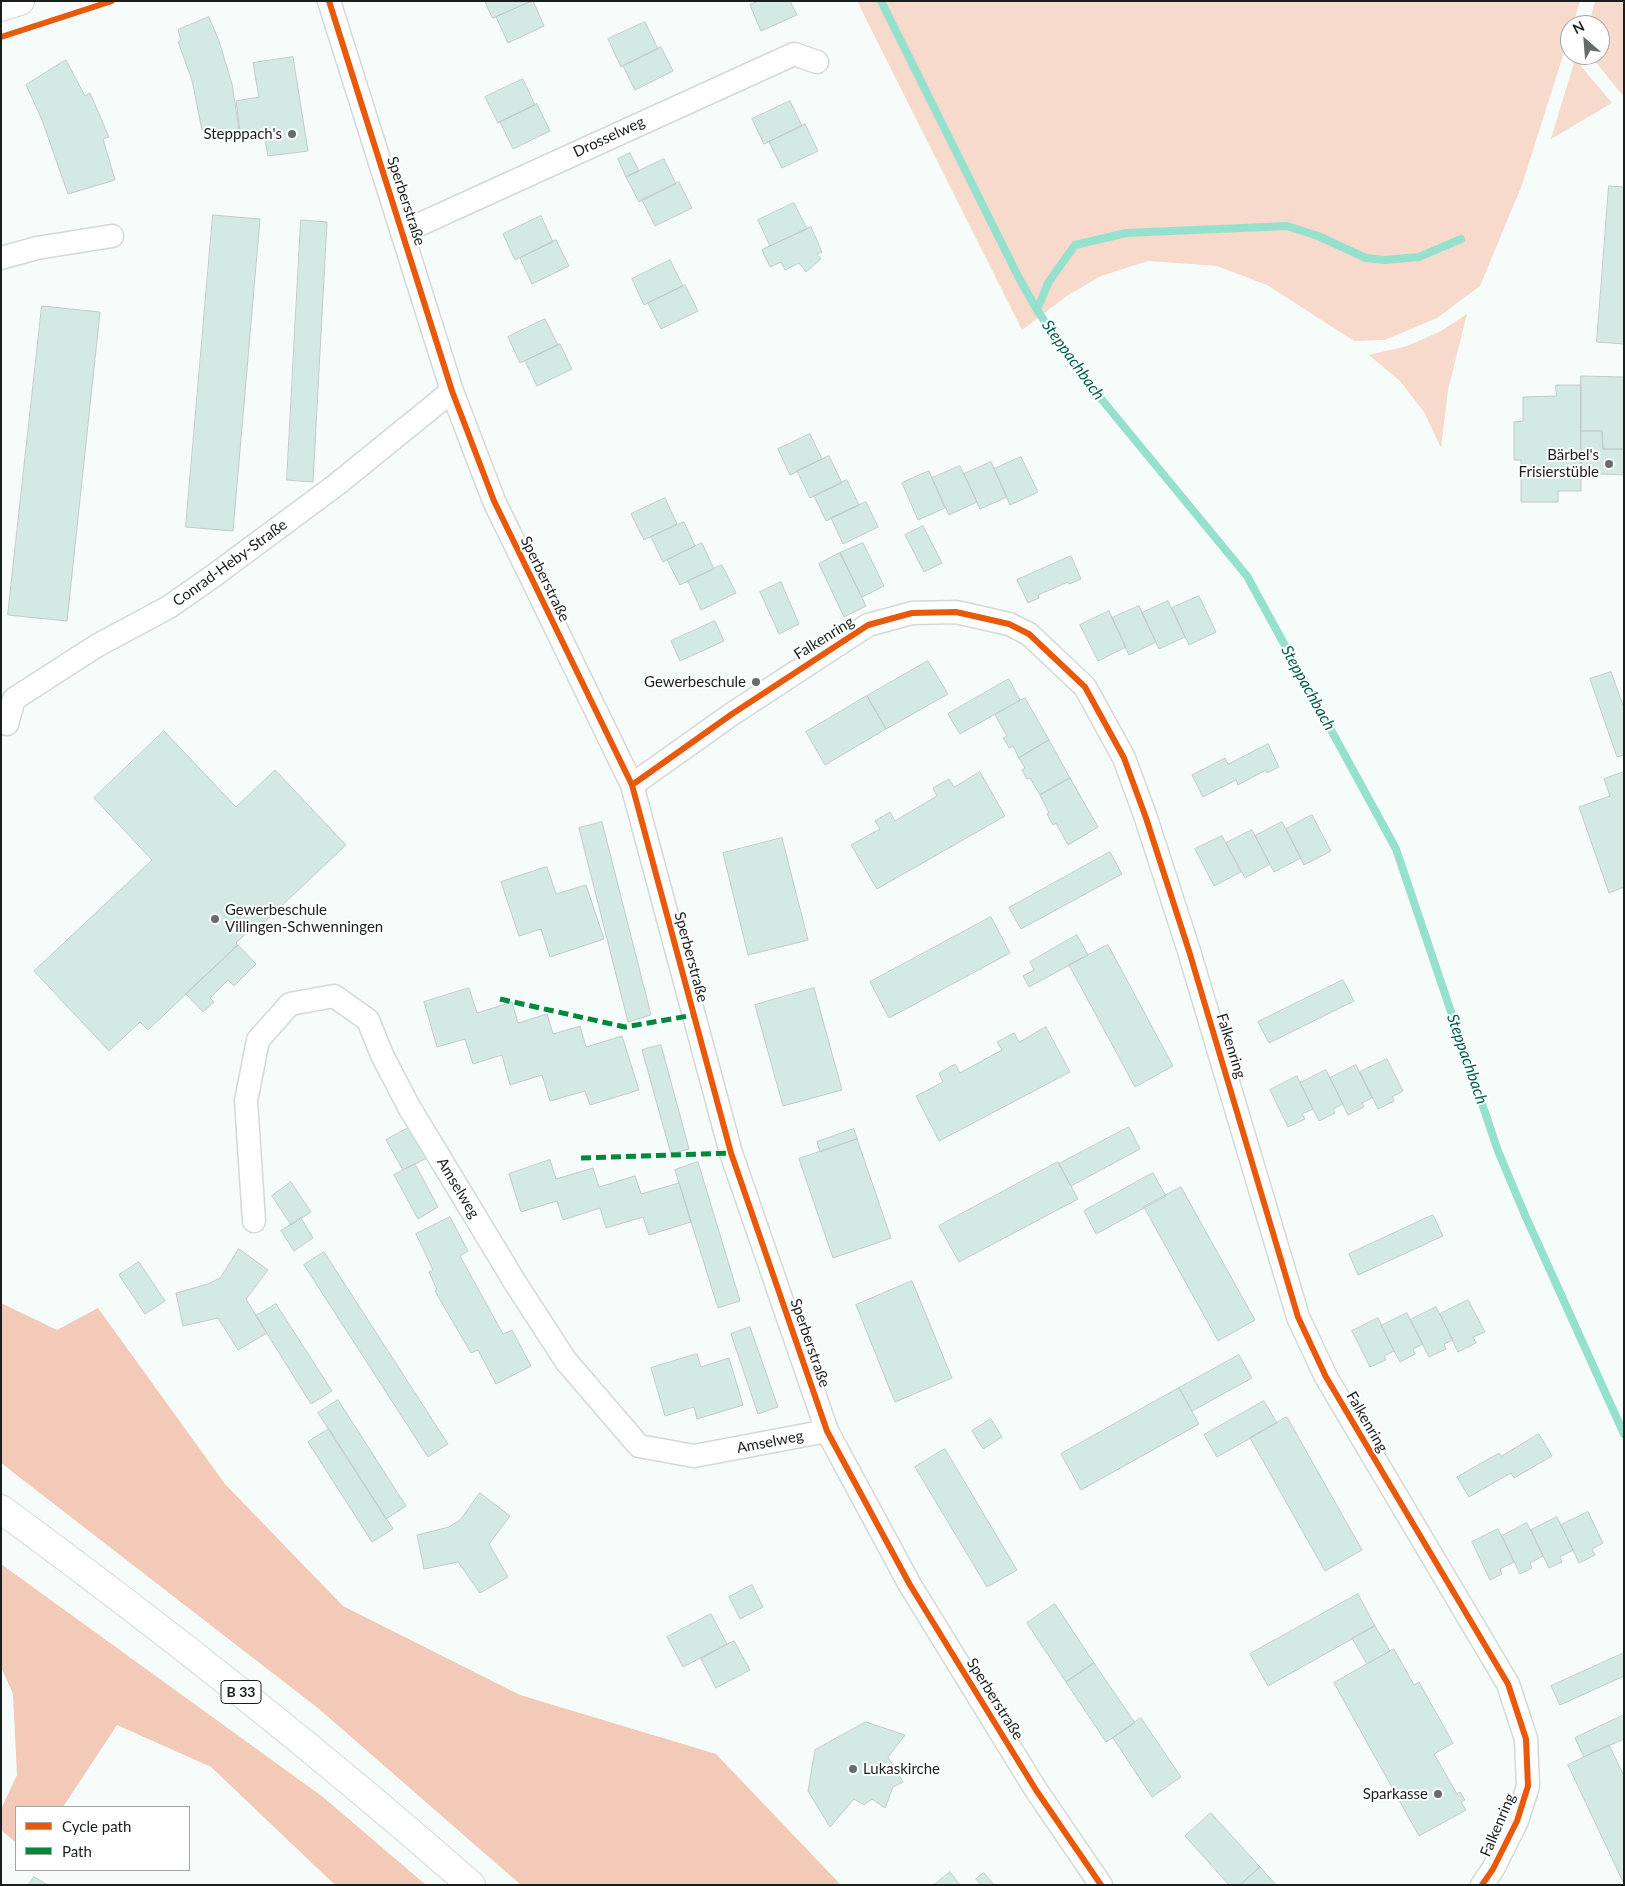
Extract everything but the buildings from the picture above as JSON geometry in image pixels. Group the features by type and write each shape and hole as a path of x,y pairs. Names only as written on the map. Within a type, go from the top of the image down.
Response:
{"main road":[{"path":"1,7 20,1"},
{"name":"B 33","path":"1,1509 199,1658 310,1747 471,1885"}],"street":[{"name":"Sperberstraße","path":"329,1 452,391 500,514 632,785 731,1153 827,1431 910,1585 1036,1790 1101,1885"},
{"name":"Drosselweg","path":"403,232 794,54 817,62"},
{"path":"1,258 37,248 112,236"},
{"name":"Conrad-Heby-Straße","path":"8,724 14,698 98,645 169,606 216,574 336,485 452,391"},
{"name":"Falkenring","path":"632,785 732,714 868,626 912,613 956,612 1009,624 1029,634 1085,687 1124,758 1146,818 1192,960 1303,1329 1326,1377 1508,1684 1526,1739 1528,1786 1517,1821 1482,1885"},
{"name":"Amselweg","path":"254,1221 246,1101 258,1040 290,1004 334,996 368,1020 382,1055 409,1107 516,1284 566,1361 639,1446 694,1456 827,1431"}],"shaded area":[{"path":"857,1 1580,1 1576,15 1560,15 1560,65 1522,185 1480,286 1437,318 1385,340 1354,341 1267,285 1217,266 1148,261 1101,276 1067,296 1022,330"},
{"path":"1595,1 1624,1 1624,97 1598,65 1610,65 1610,15 1592,15"},
{"path":"1573,65 1580,65 1612,103 1551,139"},
{"path":"1467,314 1448,390 1441,448 1424,412 1400,381 1369,355 1407,346 1441,331"},
{"path":"1,1303 57,1330 98,1308 225,1484 343,1606 520,1695 716,1754 841,1885 521,1885 319,1709 1,1463"},
{"path":"1,1564 323,1797 426,1885 335,1885 211,1767 117,1725 64,1806 15,1806 15,1842 1,1830 1,1809 17,1775 13,1694 1,1667"}],"waterway":[{"name":"Steppachbach","path":"881,1 1019,278 1037,310 1079,372 1247,576 1396,849 1498,1151 1624,1434"},
{"path":"1037,310 1048,283 1075,245 1126,233 1287,226 1318,236 1366,258 1385,260 1419,257 1461,239"}],"marked path":[{"path":"500,999 625,1027 694,1015"},
{"path":"581,1158 731,1153"}],"cycle path":[{"path":"1,37 112,1"},
{"path":"329,1 452,391 494,501 632,785 731,1153 827,1431 910,1585 1036,1790 1101,1885"},
{"path":"632,785 732,714 868,625 912,613 956,612 1009,624 1029,634 1085,687 1124,758 1146,818 1189,951 1298,1317 1326,1377 1508,1684 1526,1739 1528,1786 1517,1821 1493,1869 1482,1885"}],"place":[{"name":"Stepppach's","path":"292,134"},
{"name":"Bärbel's Frisierstüble","path":"1609,464"},
{"name":"Gewerbeschule","path":"756,682"},
{"name":"Gewerbeschule Villingen-Schwenningen","path":"215,919"},
{"name":"Lukaskirche","path":"853,1769"},
{"name":"Sparkasse","path":"1438,1794"}]}
